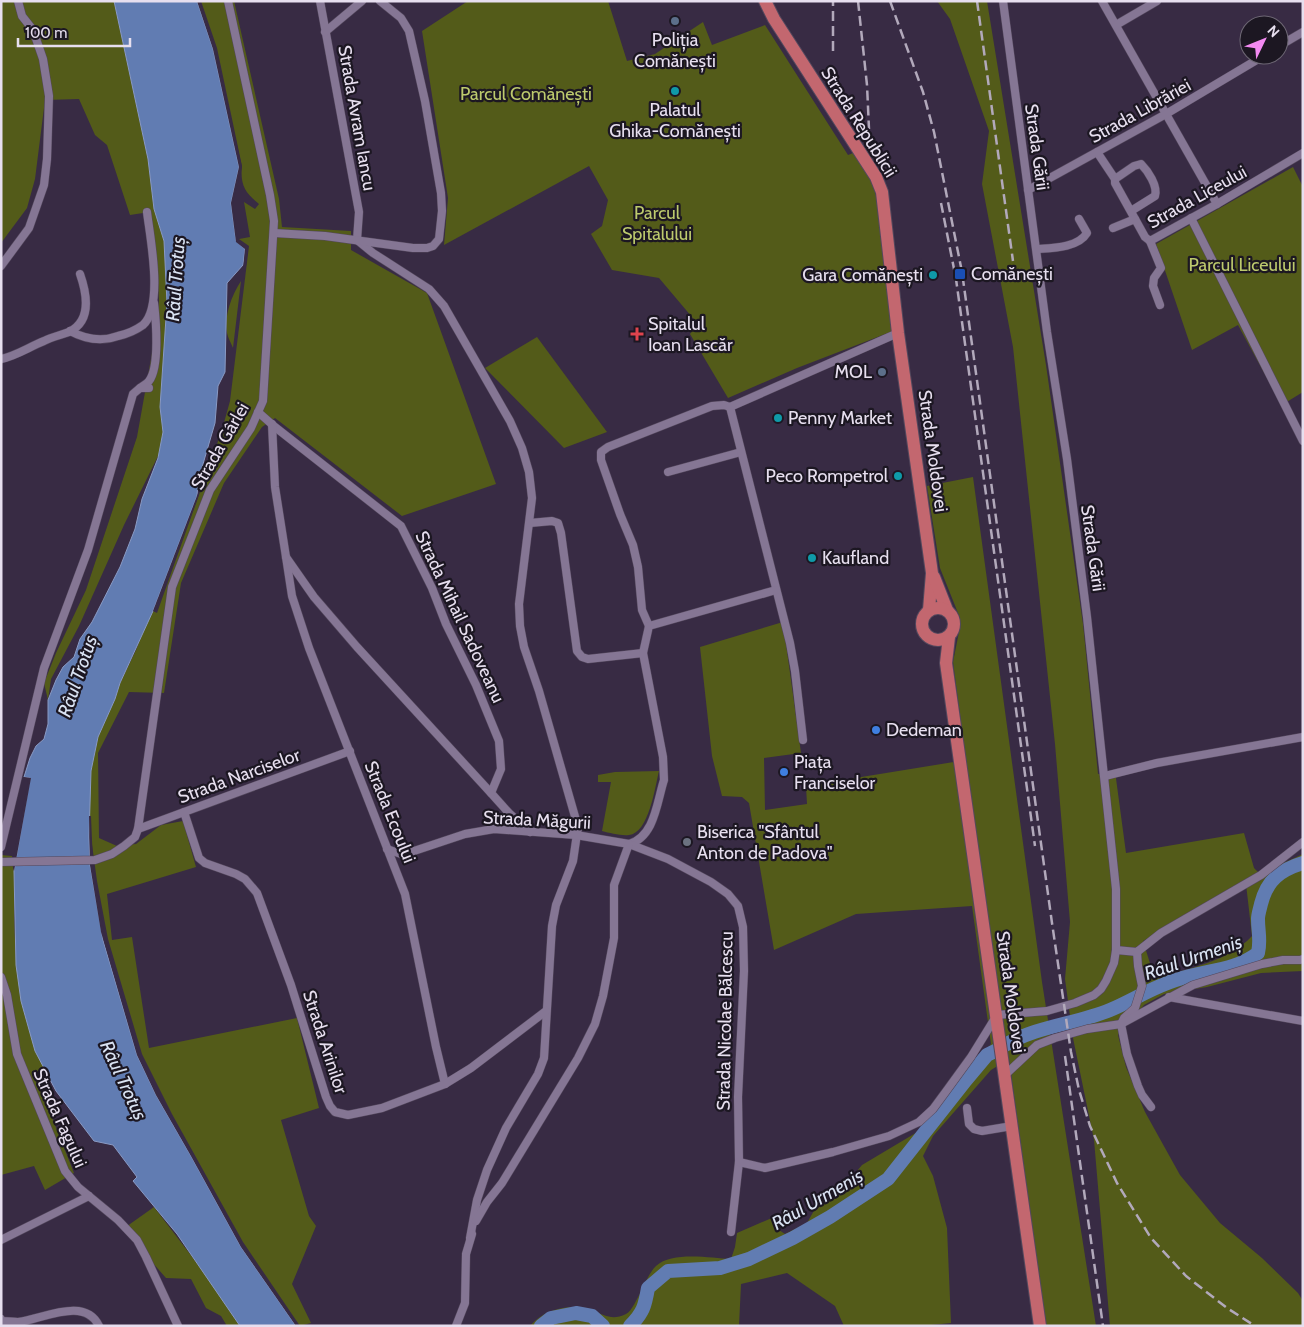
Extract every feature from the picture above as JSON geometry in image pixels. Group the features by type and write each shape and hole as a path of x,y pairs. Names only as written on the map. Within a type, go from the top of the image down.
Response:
{"main road":[{"name":"Strada Republicii","path":"764,1 879,183 882,192 898,333"},
{"name":"Strada Moldovei","path":"898,333 932,574 929,610"},
{"name":"Strada Moldovei","path":"932,574 946,610"},
{"path":"936,608 946,610 953,616 955,625 952,633 949,637 942,640 934,640 926,634 922,626 923,619 929,610 936,608"},
{"name":"Strada Moldovei","path":"949,637 946,663 1040,1326"},
{"name":"Strada Moldovei","path":"934,640 946,663"}],"street":[{"path":"1,266 29,228 44,185 47,159 49,96 43,58 33,30 22,16 18,1"},
{"name":"Strada Gârlei","path":"138,829 172,587 210,490 251,428 263,401 274,233 270,195 228,1"},
{"name":"Strada Avram Iancu","path":"320,1 358,212 357,240"},
{"path":"325,32 362,1"},
{"path":"274,233 325,236 413,248 433,246 439,239 441,193 410,32 401,18 380,1"},
{"name":"Strada Gării","path":"997,1015 1047,1011 1094,995 1106,981 1114,963 1116,950 1116,889 1087,616 1003,1"},
{"path":"1102,1 1217,204"},
{"path":"1116,25 1157,1"},
{"path":"1289,40 1303,32"},
{"name":"Strada Librăriei","path":"1028,190 1166,114 1247,65"},
{"path":"1097,152 1115,179 1115,183 1135,219"},
{"name":"Strada Liceului","path":"1113,228 1135,219 1144,237 1150,241 1303,153"},
{"path":"1115,179 1134,166 1141,164 1156,188 1156,196 1131,211"},
{"path":"1,847 44,668 88,550 133,394 150,380 155,363 157,332 154,273 147,212"},
{"path":"1037,249 1076,243 1084,238 1086,233 1079,218"},
{"path":"1190,218 1303,442"},
{"path":"357,240 373,253 429,289 436,296 450,316 510,421 522,448 529,472 532,498 520,596 520,626 524,647 578,827 573,861 553,916 544,1058 538,1074 506,1128 487,1170 477,1200 465,1264 467,1286 465,1303 456,1326"},
{"path":"1150,241 1161,268 1154,278 1153,286 1160,305"},
{"path":"1,360 79,326 84,318 86,308 86,298 80,274"},
{"path":"70,331 83,338 95,339 114,338 129,333 144,324 154,299"},
{"path":"470,1238 481,1210 502,1183 578,1058 595,1024 603,996 614,938 614,885 630,844 640,840 648,830 664,780 663,757 643,653 649,626 642,610 638,567 633,545 601,460 601,452 608,447 712,406 730,406 898,333"},
{"path":"140,388 149,388"},
{"path":"730,406 795,671 803,740"},
{"name":"Strada Mihail Sadoveanu","path":"258,412 401,526 432,588 446,624 486,708 499,741 501,768 491,793"},
{"path":"272,424 275,487 286,557 314,597 357,647 509,813 530,832"},
{"path":"668,472 741,452"},
{"path":"530,523 552,521 558,523 577,651 582,657 588,659 643,653"},
{"name":"Strada Ecoului","path":"286,557 292,596 307,639 405,894 445,1084"},
{"path":"649,626 776,590"},
{"path":"1105,776 1157,763 1303,737"},
{"name":"Strada Narciselor","path":"138,829 350,751"},
{"name":"Strada Arinilor","path":"184,812 199,858 205,863 245,879 257,893 294,994 326,1098 335,1112 348,1115 382,1108 445,1084 471,1068 546,1011"},
{"path":"1,851 2,862 95,860 112,854 124,846 135,837 138,829"},
{"name":"Strada Măgurii","path":"388,849 401,854 465,834 494,829 576,835 630,844"},
{"path":"1116,950 1137,952 1161,932 1261,875 1303,842"},
{"name":"Strada Nicolae Bălcescu","path":"630,844 668,859 711,882 728,894 738,906 743,927 744,971 738,1097 739,1162 731,1232"},
{"path":"1137,952 1142,986 1135,1008 1124,1018 1121,1024 1138,1086 1150,1107"},
{"path":"1005,1074 1037,1045 1055,1038 1121,1024 1194,986 1262,964 1303,959"},
{"name":"Strada Fagului","path":"1,977 7,995 17,1054 65,1171 78,1188 118,1220 137,1240 178,1326"},
{"path":"1169,998 1303,1021"},
{"path":"739,1162 765,1168 889,1136 919,1122 947,1090 971,1057 997,1015"},
{"path":"967,1108 969,1124 974,1130 982,1131 1012,1126"},
{"path":"1,1240 88,1196"},
{"path":"2,1321 17,1322 47,1315 83,1311 96,1319 99,1326"}],"green space":[{"path":"1,1 114,1 148,159 154,209 164,241 167,303 160,407 163,432 159,454 124,525 79,626 51,679 48,700 44,683 86,590 137,437 159,301 156,250 143,213 130,215 107,145 95,135 79,99 45,100 35,179 27,208 1,243"},
{"path":"201,1 234,1 279,199 282,227 351,231 351,250 427,293 496,484 402,516 275,418 262,427 224,483 181,583 164,693 129,692 98,753 99,838 117,846 136,844 161,825 183,821 196,867 107,894 112,940 132,937 149,1048 297,1018 319,1108 281,1120 309,1216 316,1226 292,1284 311,1323 300,1326 243,1242 172,1114 142,1054 108,939 97,881 91,837 91,817 89,816 91,771 98,737 150,614 153,611 157,613 222,430 230,401 249,246 239,239 250,237 244,202 255,209 259,204 244,188 242,166 217,48"},
{"name":"Parcul Comănești","path":"468,1 608,1 627,61 655,54 703,22 712,45 765,25 848,155 866,148 904,330 888,333 797,368 728,398 690,334 697,323 659,278 612,270 591,234 602,226 608,200 589,166 444,245 448,198 422,31"},
{"path":"937,1 987,1 1046,365 1083,624 1098,774 1115,771 1126,853 1244,833 1254,868 1260,874 1303,854 1303,971 1261,973 1207,987 1164,994 1144,1005 1118,1035 1126,1067 1145,1112 1180,1175 1220,1223 1262,1258 1298,1293 1303,1301 1303,1326 1110,1326 1094,1140 1073,1038 1065,979 1070,922 1055,744 1013,347 982,184 989,131 950,19","holes":["1246,884 1252,936 1242,945 1219,958 1155,979 1143,941"]},
{"name":"Parcul Liceului","path":"1293,167 1303,187 1303,392 1285,403 1275,393 1238,325 1192,350 1156,244"},
{"path":"241,281 233,348 226,326 232,299"},
{"path":"537,337 607,432 564,448 485,368"},
{"path":"973,477 1042,982 1096,1326 1046,1326 1009,1059 991,1070 933,1136 923,1156 933,1176 947,1228 951,1323 921,1326 844,1326 835,1306 787,1273 741,1284 739,1326 530,1326 543,1315 567,1307 593,1311 609,1317 621,1316 630,1310 651,1272 663,1261 692,1256 731,1259 737,1233 774,1217 779,1230 785,1234 807,1223 820,1200 847,1183 862,1165 919,1131 991,1044 972,906 856,914 774,950 749,803 742,797 722,796 712,756 700,647 783,622 801,753 764,758 765,810 807,804 806,786 966,760 953,662 960,618 940,568 927,486"},
{"path":"659,771 650,808 642,826 636,832 629,835 602,831 611,782 598,782 598,775 615,772"},
{"path":"1,855 12,856 14,871 15,949 22,1000 36,1049 47,1073 34,1072 74,1173 45,1190 34,1166 1,1175"},
{"path":"154,1207 206,1275 240,1326 227,1326 221,1316 206,1308 191,1279 166,1278 123,1229"}],"water":[{"name":"Râul Trotuș","path":"114,1 197,1 213,49 239,167 231,203 236,241 245,249 243,265 227,283 225,372 218,386 215,423 198,481 197,496 153,611 98,737 91,771 90,865 103,940 137,1055 156,1095 241,1247 296,1326 240,1326 177,1234 133,1181 137,1177 113,1145 94,1141 56,1091 35,1051 21,1001 16,965 14,871 30,778 24,777 36,746 44,739 48,724 48,700 56,680 63,667 74,657 80,639 92,622 120,567 135,529 142,499 158,458 163,432 160,407 167,303 164,241 154,209 148,159"}],"pier":[{"path":"197,1 200,1 215,48 242,167 233,204 238,240 248,248 246,266 243,269 245,249 236,242 231,203 239,167 213,49"},
{"path":"200,488 199,495 155,612 153,611"},
{"path":"24,777 31,778 14,871 12,863 28,780 24,779"},
{"path":"89,816 91,816 93,865 104,932 139,1055 243,1246 298,1326 296,1326 241,1247 156,1095 137,1055 101,932 90,865"}],"waterway":[{"name":"Râul Urmeniș","path":"1005,1045 1030,1033 1097,1015 1170,982 1230,967 1249,959 1258,953 1258,915 1267,888 1281,873 1303,863"},
{"name":"Râul Urmeniș","path":"630,1326 643,1309 648,1288 668,1271 720,1268 749,1259 793,1238 830,1217 888,1179 987,1055 997,1050"},
{"name":"Râul Urmeniș","path":"541,1326 551,1318 576,1313 592,1316 603,1326"}],"railway":[{"path":"833,1 833,51"},
{"path":"858,1 867,85 869,129"},
{"path":"890,1 923,92 934,132 962,272 1052,923 1071,1052 1079,1090 1090,1126 1117,1183 1151,1238 1186,1276 1227,1308 1255,1326"},
{"path":"977,1 1013,261"},
{"path":"941,203 956,279 1035,846"},
{"path":"1065,1056 1103,1326"}],"place":[{"name":"Poliția Comănești","path":"675,21"},
{"name":"Palatul Ghika-Comănești","path":"675,91"},
{"name":"Comănești","path":"960,274"},
{"name":"Gara Comănești","path":"933,275"},
{"name":"Spitalul Ioan Lascăr","path":"637,334"},
{"name":"MOL","path":"882,372"},
{"name":"Penny Market","path":"778,418"},
{"name":"Peco Rompetrol","path":"898,476"},
{"name":"Kaufland","path":"812,558"},
{"name":"Dedeman","path":"876,730"},
{"name":"Piața Franciselor","path":"784,772"},
{"name":"Biserica \"Sfântul Anton de Padova\"","path":"687,842"}],"park label":[{"name":"Parcul Spitalului","path":"657,223"}]}
